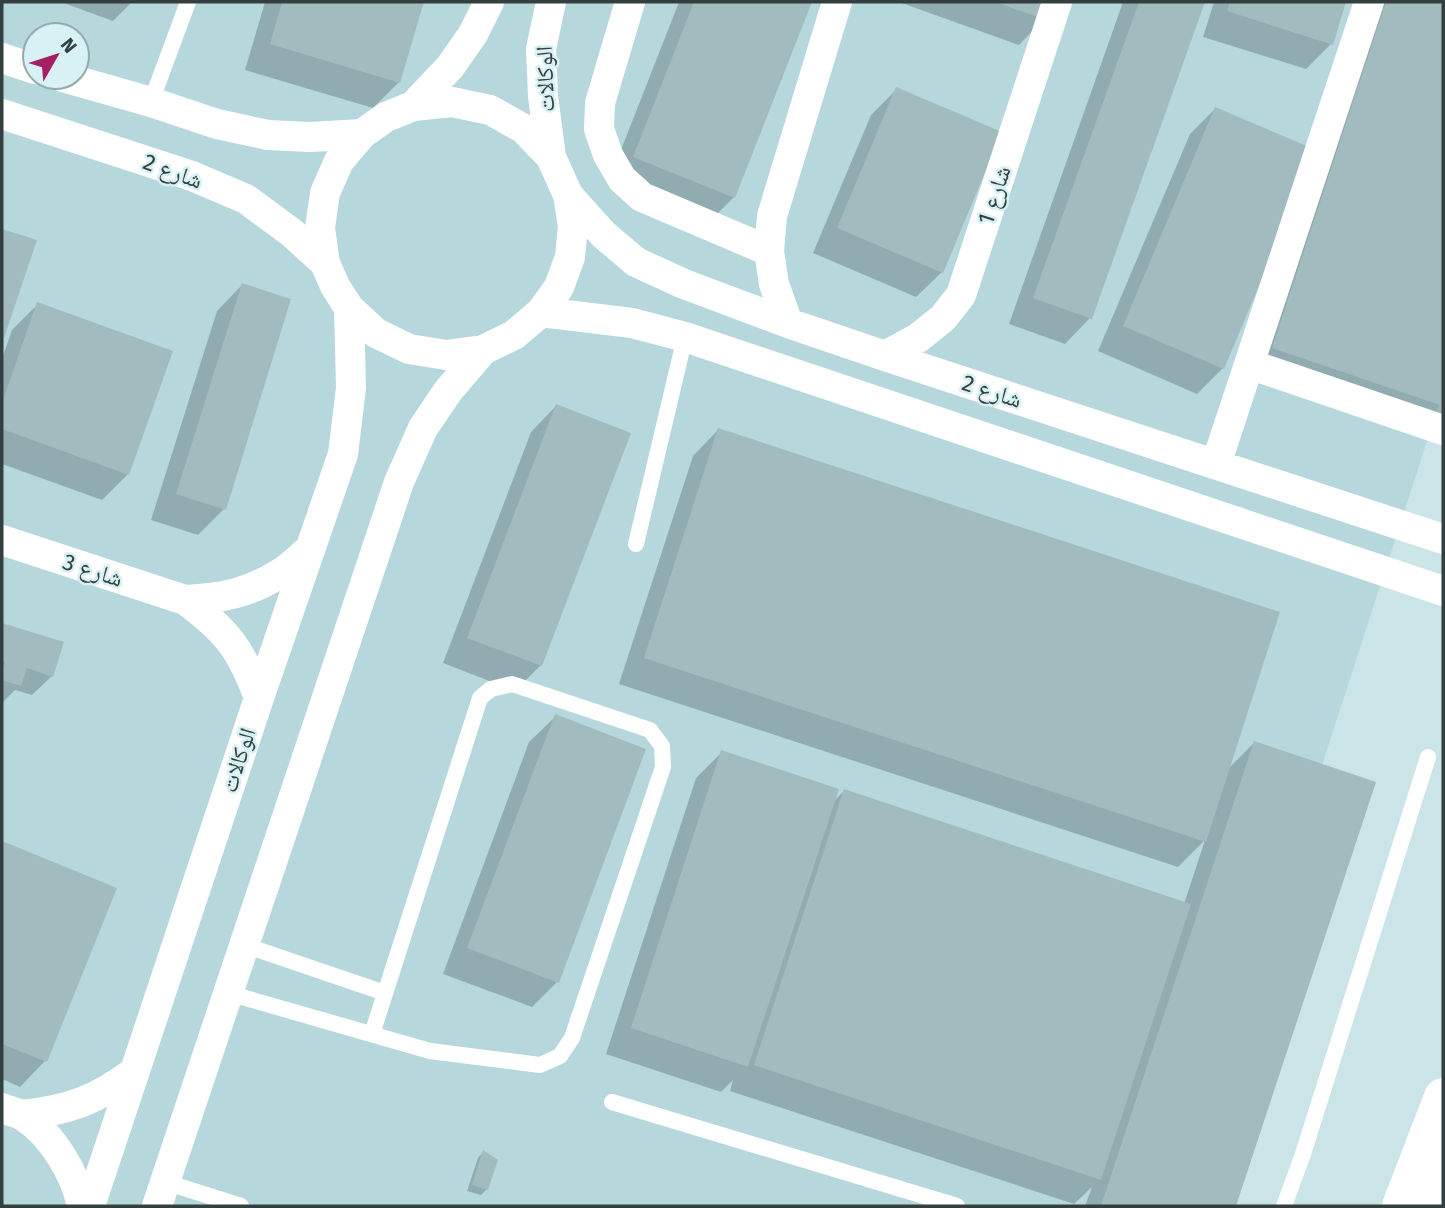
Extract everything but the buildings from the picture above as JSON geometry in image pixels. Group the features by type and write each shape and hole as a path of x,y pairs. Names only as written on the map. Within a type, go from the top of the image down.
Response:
{"main road":[{"path":"1401,1206 1443,1097"},
{"path":"1426,1206 1443,1125"}],"street":[{"path":"413,106 450,67 473,34 489,2"},
{"name":"الوكالات","path":"551,2 541,49 543,96 551,157"},
{"path":"629,2 600,103 599,129 608,156 622,179 642,197 769,251"},
{"path":"788,323 774,284 769,251 772,216 836,2"},
{"name":"شارع 1","path":"885,356 927,332 943,318 961,295 1057,2"},
{"path":"1216,464 1369,2"},
{"path":"91,85 217,124 268,135 310,137 362,134"},
{"path":"452,102 490,110 524,129 551,157 568,195 573,226 570,257 559,287 541,312 514,335 483,350 446,355 410,349 376,333 349,308 325,263 320,228 325,193 339,161 362,134 386,117 413,106 452,102"},
{"name":"شارع 2","path":"2,114 192,176 246,199 292,233 325,263"},
{"name":"شارع 2","path":"568,195 604,236 636,262 684,284 885,356 1443,538"},
{"name":"الوكالات","path":"90,1206 343,454 352,388 349,308"},
{"name":"شارع 2","path":"541,312 632,323 685,337 1443,591"},
{"path":"161,1194 399,482 423,428 448,391 483,350"},
{"path":"1249,364 1443,430"},
{"name":"شارع 3","path":"2,540 184,600 210,619 232,641 248,668 259,698"},
{"name":"شارع 3","path":"184,600 218,598 251,589 281,573 309,550"},
{"path":"12,1112 52,1112 82,1103 110,1090 134,1072"},
{"path":"12,1112 46,1136 65,1161 79,1190 82,1206"}],"lane":[{"path":"151,102 188,2"},
{"path":"636,544 685,337"},
{"path":"228,993 430,1051 540,1065 560,1056 572,1038 663,767 663,746 650,730 512,684 491,689 480,698 372,1034"},
{"path":"1284,1206 1303,1154 1428,757"},
{"path":"244,945 385,993"},
{"path":"612,1102 957,1206"},
{"path":"161,1194 241,1206"}],"shaded area":[{"path":"2,2 1443,2 1443,392 1179,1206 2,1206"}]}
